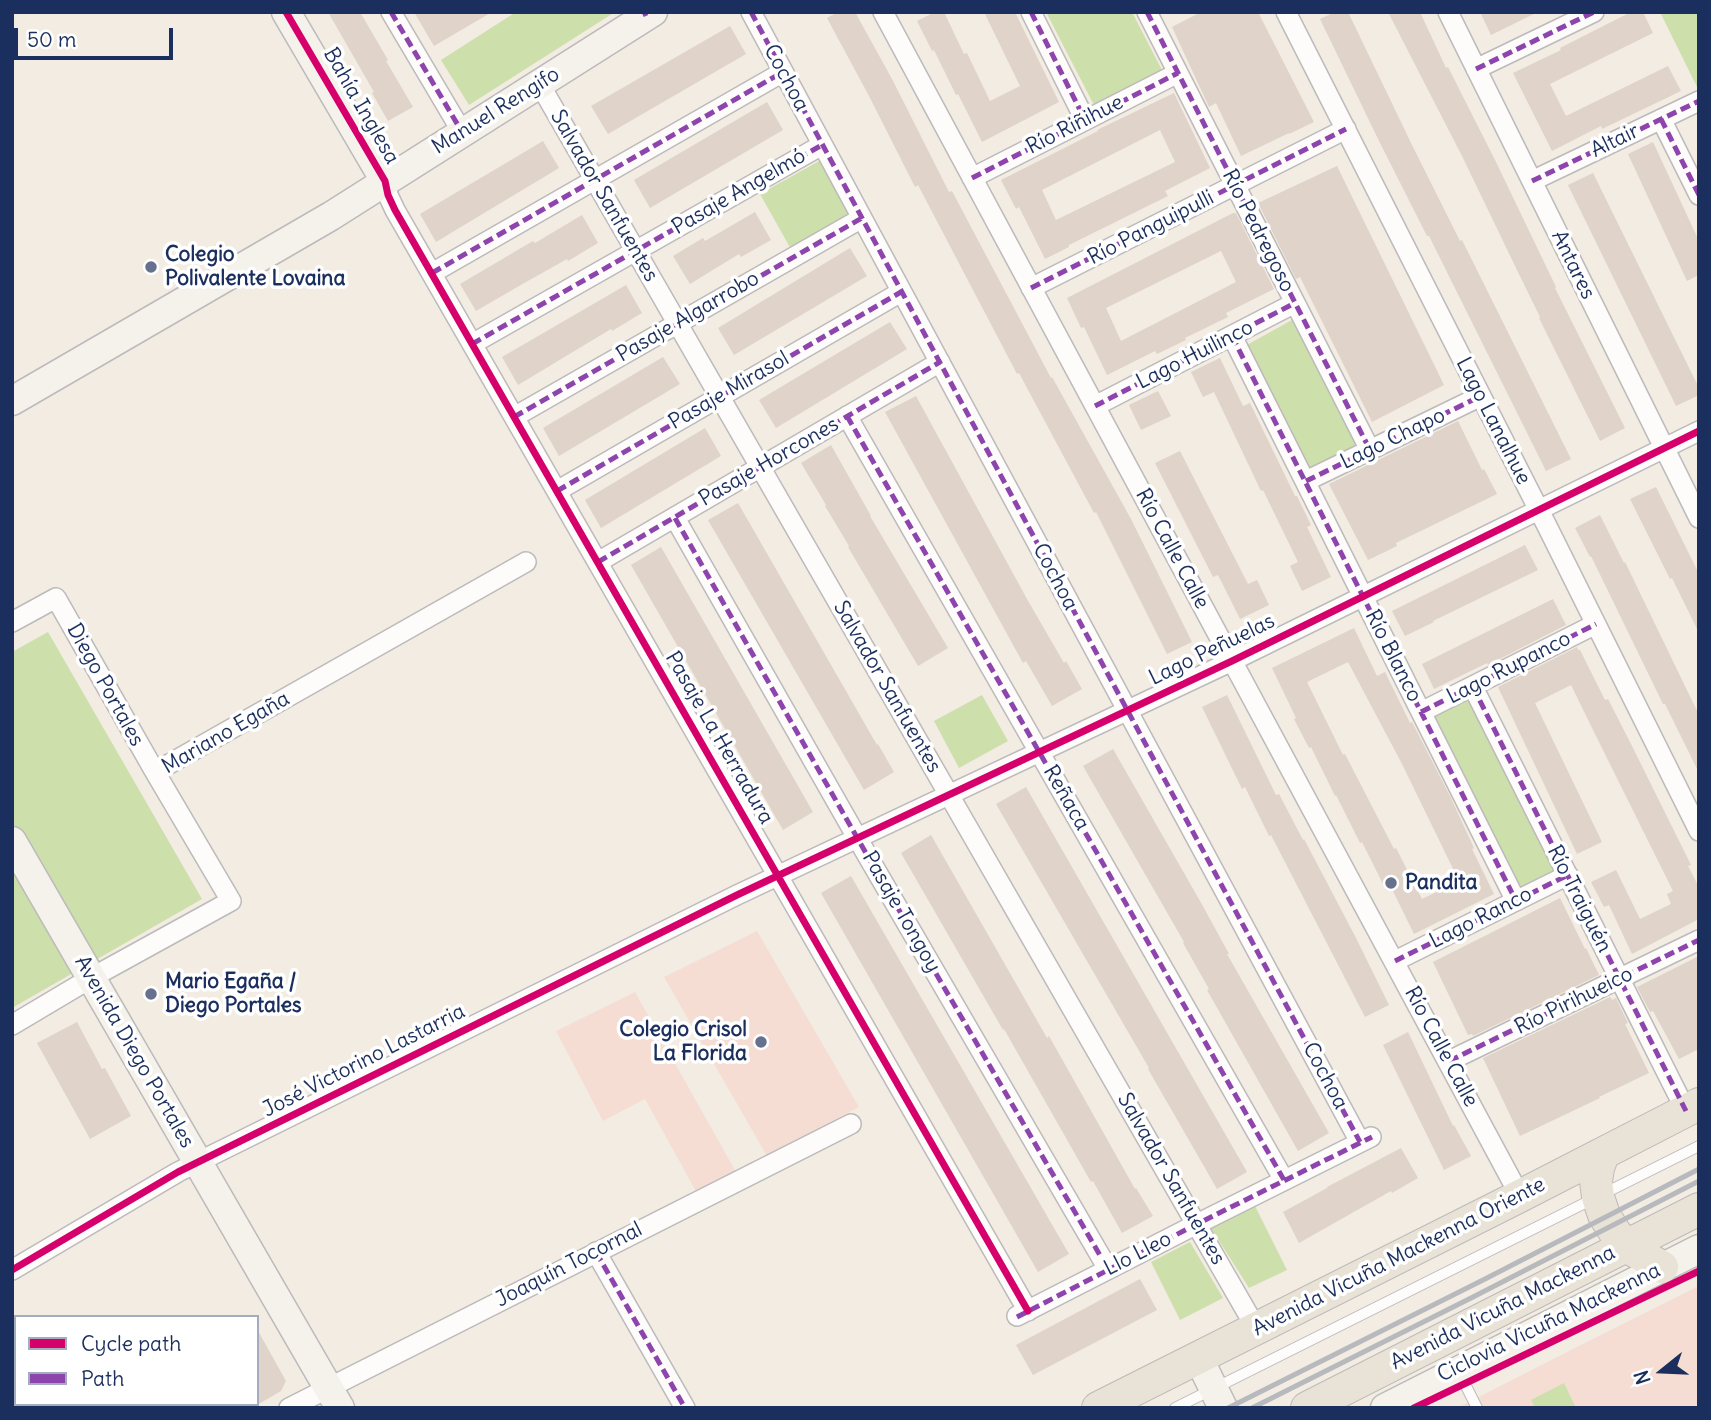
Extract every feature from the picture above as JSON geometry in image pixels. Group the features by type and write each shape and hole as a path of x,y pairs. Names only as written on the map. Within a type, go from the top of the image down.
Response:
{"main road":[{"name":"Avenida Vicuña Mackenna Oriente","path":"1098,1408 1692,1107"},
{"path":"1603,1154 1596,1181 1604,1215 1626,1246 1662,1267"},
{"name":"Avenida Vicuña Mackenna","path":"1307,1408 1699,1209"}],"street":[{"name":"Bahía Inglesa","path":"286,12 385,181"},
{"path":"391,12 462,132"},
{"name":"Cochoa","path":"751,12 1127,710 1366,1140"},
{"name":"Río Calle Calle","path":"883,12 1520,1196"},
{"path":"1031,12 1085,120"},
{"name":"Río Pedregoso","path":"1147,12 1370,450"},
{"name":"Lago Lanalhue","path":"1286,12 1699,831"},
{"name":"Antares","path":"1448,12 1699,518"},
{"path":"1476,69 1594,12"},
{"name":"Manuel Rengifo","path":"12,401 331,216 648,14"},
{"path":"432,273 783,72"},
{"name":"Río Riñihue","path":"972,178 1178,73"},
{"name":"Salvador Sanfuentes","path":"539,83 1256,1328"},
{"name":"Altair","path":"1532,181 1699,101"},
{"path":"1661,119 1699,195"},
{"name":"Río Panguipulli","path":"1031,288 1346,129"},
{"name":"Pasaje Angelmó","path":"472,344 822,145"},
{"name":"Pasaje La Herradura","path":"385,181 395,210 778,875 1022,1314"},
{"name":"Pasaje Algarrobo","path":"514,417 862,218"},
{"name":"Pasaje Mirasol","path":"557,491 901,292"},
{"name":"Lago Huilinco","path":"1095,406 1295,303"},
{"name":"Río Blanco","path":"1232,336 1516,901"},
{"name":"Pasaje Horcones","path":"598,562 940,362"},
{"name":"Lago Chapo","path":"1306,481 1481,396"},
{"name":"Reñaca","path":"847,416 1284,1180"},
{"name":"Lago Peñuelas","path":"737,895 1232,660 1699,431"},
{"name":"Pasaje Tongoy","path":"674,518 1108,1269"},
{"name":"Mariano Egaña","path":"92,978 230,901 155,772 526,562"},
{"name":"Diego Portales","path":"12,622 56,598 155,772"},
{"name":"Lago Rupanco","path":"1422,712 1596,624"},
{"name":"Río Traiguén","path":"1473,687 1620,978 1692,1107"},
{"name":"Avenida Diego Portales","path":"12,841 334,1398"},
{"name":"Lago Ranco","path":"1395,961 1568,875"},
{"name":"José Victorino Lastarria","path":"12,1270 170,1177 737,895"},
{"name":"Río Pirihueico","path":"1449,1061 1699,940"},
{"path":"12,1025 92,978"},
{"name":"Joaquín Tocornal","path":"289,1408 334,1398 596,1252 851,1124"},
{"name":"Llo Lleo","path":"1022,1314 1366,1140"},
{"path":"1385,1408 1699,1249"},
{"path":"596,1252 685,1408"},
{"path":"1198,1357 1218,1398"}],"lane":[{"path":"1175,1408 1218,1398 1699,1146"},
{"path":"1459,1371 1477,1408"}],"shaded area":[{"name":"Colegio Crisol La Florida","path":"757,931 859,1107 767,1156 664,977"},
{"path":"635,992 736,1172 697,1193 645,1099 603,1121 556,1031"},
{"path":"1699,1286 1699,1408 1457,1408 1571,1350"}],"green space":[{"path":"516,12 615,12 469,105 441,60"},
{"path":"1046,12 1132,12 1164,74 1096,109"},
{"path":"1660,12 1699,12 1699,91"},
{"path":"821,160 853,216 792,251 760,194"},
{"path":"1292,320 1359,451 1309,473 1245,346"},
{"path":"48,632 202,899 12,1008 12,652"},
{"path":"1471,694 1562,870 1520,891 1432,716"},
{"path":"982,695 1008,741 959,768 934,721"},
{"path":"1255,1206 1287,1270 1249,1288 1211,1228"},
{"path":"1190,1242 1223,1298 1180,1320 1151,1262"},
{"path":"1564,1383 1576,1408 1535,1408 1531,1400"}],"building":[{"path":"328,12 360,12 413,107 388,121"},
{"path":"414,12 492,12 434,46"},
{"path":"838,12 855,12 949,192 952,191 1051,378 1131,519 1192,642 1167,654 1096,512 1094,513 1019,373 1017,374 918,185 915,187 827,18"},
{"path":"935,12 944,12 990,101 1020,86 984,12 1015,12 1059,102 982,142 917,21"},
{"path":"1201,12 1258,12 1314,122 1241,156 1216,103 1209,107 1172,27"},
{"path":"1335,12 1348,12 1412,145 1571,459 1546,471 1320,19"},
{"path":"1388,12 1420,12 1625,428 1600,441 1462,156"},
{"path":"1480,12 1538,12 1491,35"},
{"path":"1631,12 1643,12 1653,33 1550,84 1566,116 1668,66 1681,91 1552,151 1513,73"},
{"path":"730,26 746,54 608,134 591,106"},
{"path":"1174,93 1210,168 1165,191 1168,196 1045,259 1019,207 1016,209 1001,180","holes":["1160,130 1175,162 1056,220 1042,190"]},
{"path":"767,102 783,130 650,208 634,180"},
{"path":"543,141 559,168 436,242 420,214"},
{"path":"1653,142 1699,241 1699,275 1687,281 1628,154"},
{"path":"1337,166 1444,385 1372,422 1300,277 1296,279 1258,203"},
{"path":"1593,173 1699,388 1699,395 1676,406 1568,185"},
{"path":"755,212 771,240 741,257 739,254 690,284 673,256"},
{"path":"1233,213 1236,213 1274,289 1226,313 1228,317 1185,338 1186,340 1157,354 1155,351 1107,375 1067,298","holes":["1221,251 1236,282 1121,341 1106,308"]},
{"path":"582,215 598,243 476,311 460,284"},
{"path":"850,248 867,276 734,355 718,328"},
{"path":"626,285 642,313 518,385 502,357"},
{"path":"890,322 907,349 776,428 759,400"},
{"path":"663,357 680,384 559,456 543,428"},
{"path":"1220,358 1243,406 1250,403 1311,525 1307,527 1331,577 1302,591 1290,566 1298,562 1214,392 1203,397 1191,372"},
{"path":"1158,391 1171,416 1141,430 1129,405"},
{"path":"916,396 1027,599 1082,689 1052,706 1026,661 1023,663 885,412"},
{"path":"1458,421 1497,494 1396,543 1397,546 1368,560 1329,484"},
{"path":"705,428 721,456 601,528 585,500"},
{"path":"831,445 948,648 918,666 801,463"},
{"path":"1180,451 1248,584 1257,580 1269,605 1240,619 1218,575 1213,577 1155,463"},
{"path":"1656,487 1699,574 1699,633 1630,499"},
{"path":"738,503 894,772 864,790 708,520"},
{"path":"1600,515 1699,715 1699,773 1575,528"},
{"path":"1525,545 1538,570 1405,636 1392,611"},
{"path":"661,547 813,812 783,830 631,565"},
{"path":"1553,599 1566,625 1434,689 1422,664"},
{"path":"1354,628 1377,676 1385,672 1410,723 1412,722 1450,796 1494,894 1414,934 1391,887 1386,890 1311,747 1309,748 1272,668","holes":["1348,662 1459,881 1422,899 1345,754 1343,755 1307,682"]},
{"path":"1577,647 1632,746 1691,865 1688,866 1699,887 1699,919 1632,954 1609,905 1604,907 1591,882 1616,870 1640,919 1671,904 1667,894 1673,891 1571,685 1535,703 1602,842 1577,854 1498,687"},
{"path":"1227,695 1276,795 1279,794 1304,839 1389,1005 1365,1017 1271,835 1269,836 1245,787 1242,789 1202,707"},
{"path":"1113,749 1329,1133 1298,1151 1207,990 1209,989 1184,942 1083,766"},
{"path":"1026,787 1247,1172 1217,1189 996,804"},
{"path":"931,835 1153,1216 1122,1233 901,853"},
{"path":"851,876 1069,1254 1038,1272 821,893"},
{"path":"1560,898 1599,975 1473,1036 1468,1035 1433,962"},
{"path":"1699,956 1699,1049 1679,1059 1637,987"},
{"path":"1610,997 1612,1000 1616,998 1628,1023 1625,1024 1649,1073 1520,1136 1483,1058"},
{"path":"77,1022 131,1116 90,1139 37,1043"},
{"path":"1408,1032 1453,1126 1471,1156 1444,1170 1383,1045"},
{"path":"1401,1148 1418,1178 1299,1243 1283,1212"},
{"path":"1140,1279 1157,1310 1033,1375 1016,1345"},
{"path":"259,1333 286,1381 281,1391 259,1404"}],"railway":[{"path":"1228,1408 1699,1169"},
{"path":"1252,1408 1699,1181"}],"marked path":[{"path":"391,12 462,132"},
{"path":"644,12 646,16"},
{"path":"751,12 1360,1142"},
{"path":"1031,12 1085,120"},
{"path":"1147,12 1370,450"},
{"path":"1476,69 1594,12"},
{"path":"432,273 783,72"},
{"path":"972,178 1178,73"},
{"path":"1532,181 1699,101"},
{"path":"1661,119 1699,195"},
{"path":"1031,288 1346,129"},
{"path":"472,344 822,145"},
{"path":"514,417 862,218"},
{"path":"557,491 901,292"},
{"path":"1095,406 1295,303"},
{"path":"1232,336 1516,901"},
{"path":"598,562 940,362"},
{"path":"1306,481 1481,396"},
{"path":"847,416 1284,1180"},
{"path":"675,518 1108,1269"},
{"path":"1421,712 1596,624"},
{"path":"1473,687 1686,1111"},
{"path":"1395,961 1568,875"},
{"path":"1449,1061 1699,940"},
{"path":"1017,1317 1372,1137"},
{"path":"596,1252 685,1408"}],"cycle path":[{"path":"286,12 385,181 395,210 1028,1311"},
{"path":"12,1270 178,1172 737,895 1232,661 1699,431"},
{"name":"Ciclovia Vicuña Mackenna","path":"1414,1408 1699,1271"}],"place":[{"name":"Colegio Polivalente Lovaina","path":"151,267"},
{"name":"Pandita","path":"1391,883"},
{"name":"Mario Egaña / Diego Portales","path":"151,994"},
{"name":"Colegio Crisol La Florida","path":"761,1042"}]}
